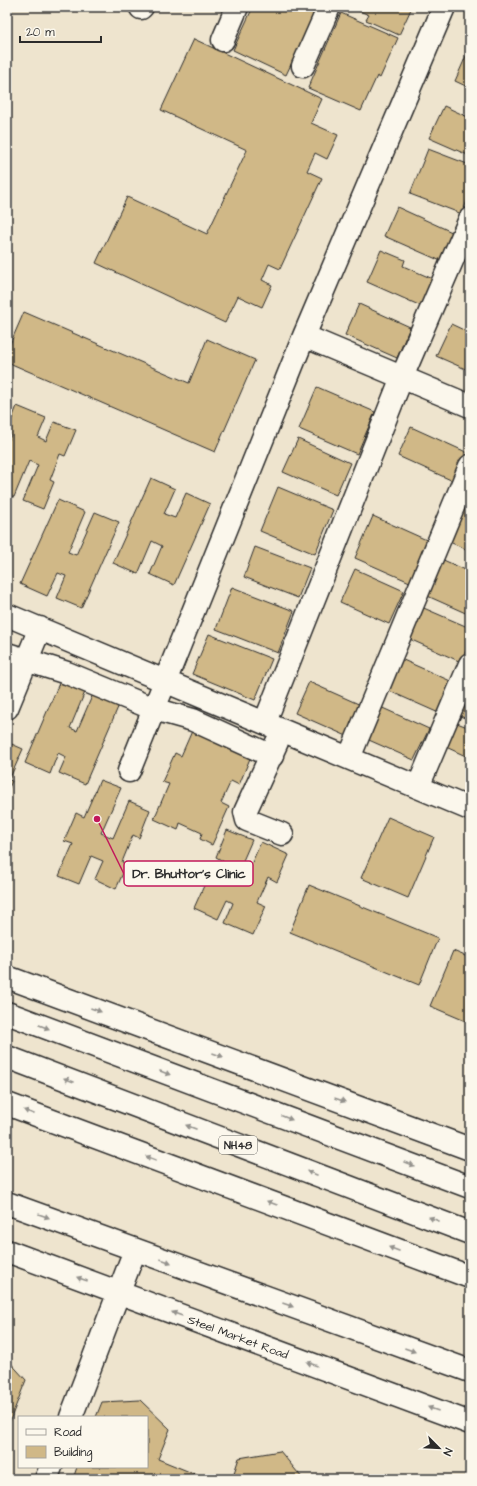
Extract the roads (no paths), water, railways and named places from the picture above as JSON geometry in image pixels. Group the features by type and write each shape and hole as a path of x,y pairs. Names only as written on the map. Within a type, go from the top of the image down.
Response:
{"main road":[{"path":"223,40 237,7"},
{"path":"304,66 329,7"},
{"path":"129,771 304,336 444,7"},
{"path":"282,834 247,820 244,812 272,756 274,726 402,377 470,219"},
{"path":"304,336 470,406"},
{"path":"349,758 470,466"},
{"path":"7,614 470,809"},
{"path":"7,708 17,658 40,628"},
{"path":"17,658 67,674 154,709 193,720 272,756"},
{"path":"418,787 470,664"},
{"path":"7,977 470,1149"},
{"path":"7,1013 470,1187"},
{"name":"NH48","path":"7,1057 470,1233"},
{"path":"7,1104 470,1277"},
{"path":"7,1203 470,1371"},
{"path":"71,1416 135,1250"},
{"name":"Steel Market Road","path":"7,1251 470,1423"},
{"path":"46,1479 51,1468"}],"place":[{"name":"Dr. Bhuttor's Clinic","path":"97,819"}]}
